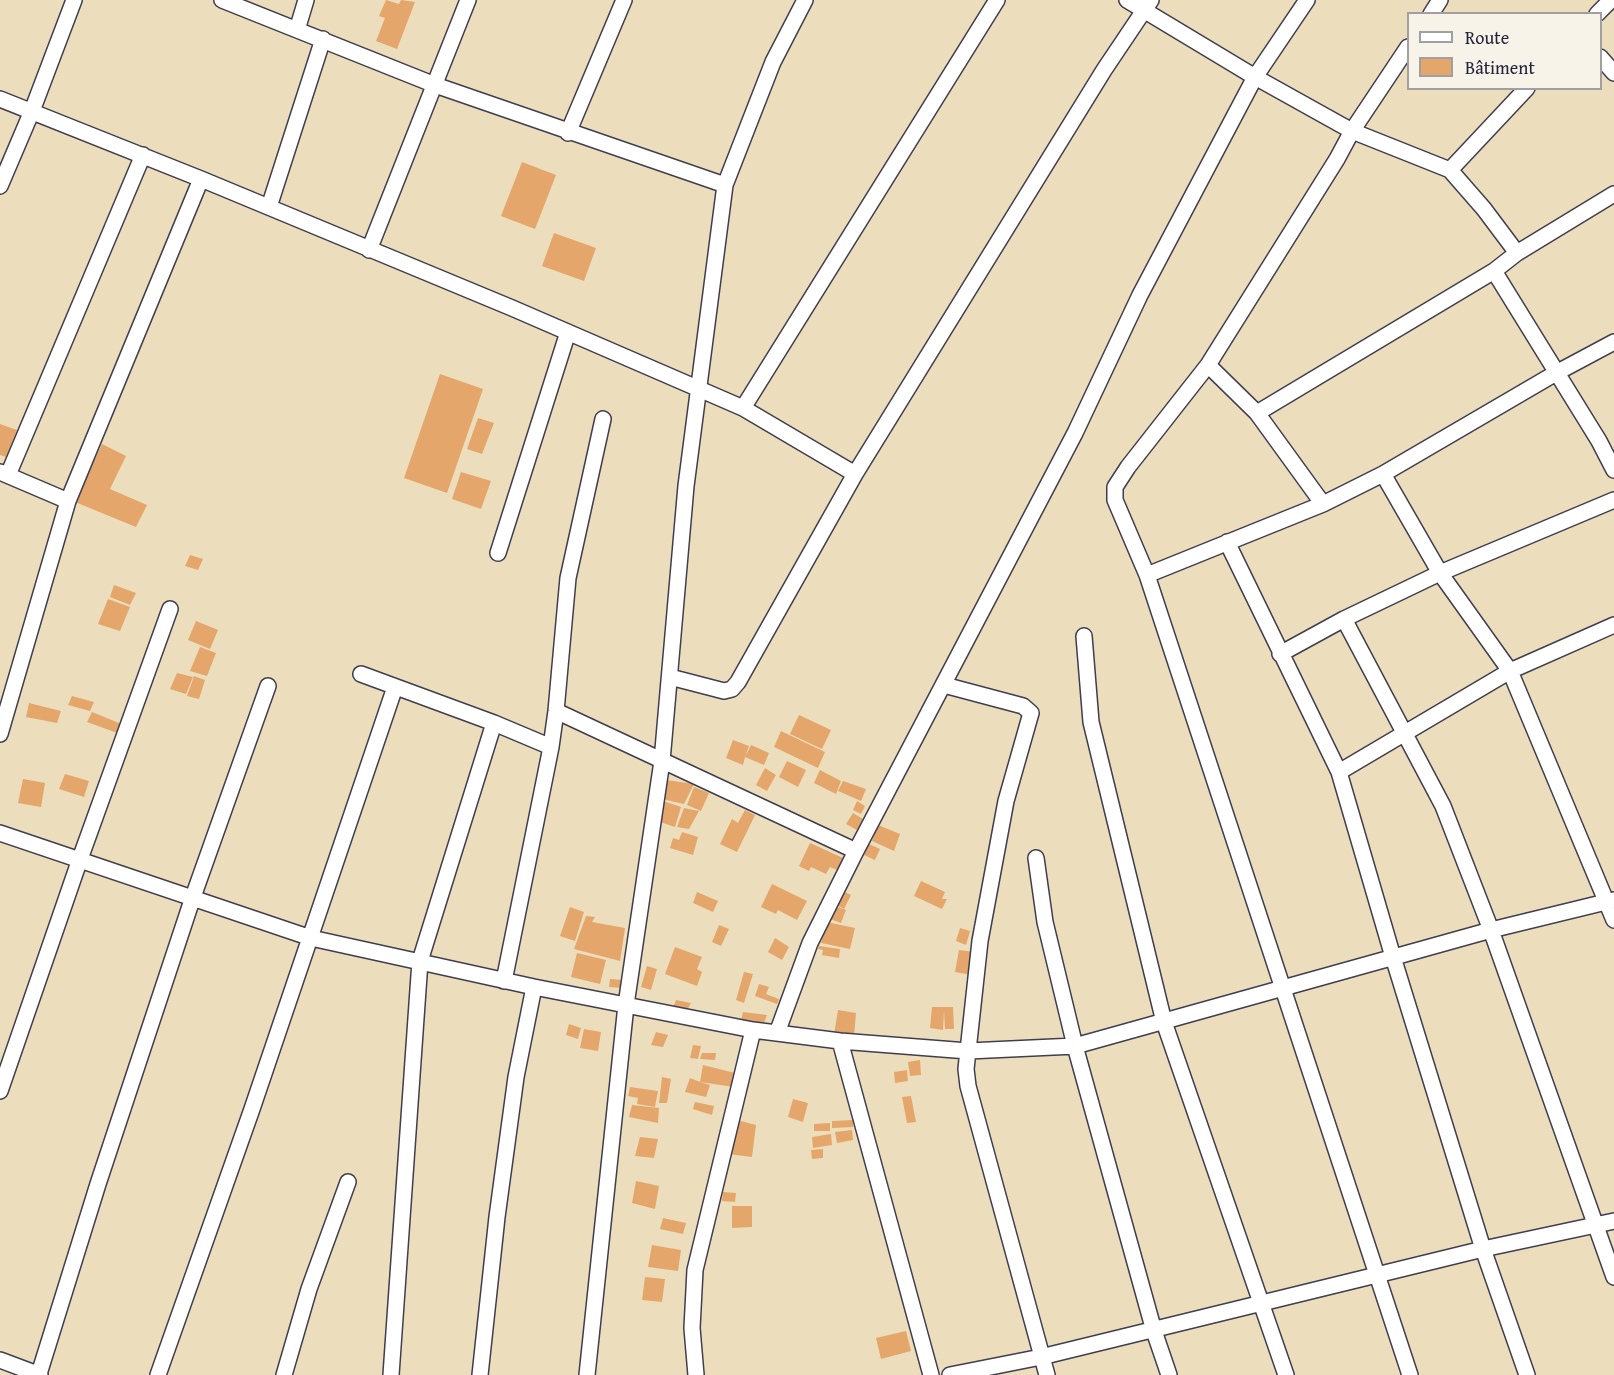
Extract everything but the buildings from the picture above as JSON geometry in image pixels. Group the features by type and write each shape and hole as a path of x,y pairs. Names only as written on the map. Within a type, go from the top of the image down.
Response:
{"street":[{"path":"0,186 32,111 74,0"},
{"path":"222,0 435,85 568,133 725,185"},
{"path":"297,30 306,0"},
{"path":"369,250 468,0"},
{"path":"568,133 624,0"},
{"path":"587,1375 626,1005 662,761 686,486 725,185 773,62 805,0"},
{"path":"743,408 997,0"},
{"path":"1127,0 1147,5 1255,77 1352,131 1450,170 1484,209 1517,253"},
{"path":"777,1033 810,943 1075,434 1140,295 1255,77 1307,0"},
{"path":"1600,12 1611,0"},
{"path":"670,677 724,691 732,689 738,682 855,474 1097,80 1147,5"},
{"path":"270,207 323,39"},
{"path":"1407,48 1352,131 1337,159 1208,364 1128,467 1115,488 1115,500 1147,575 1410,1375"},
{"path":"1602,59 1614,73"},
{"path":"1450,170 1525,90"},
{"path":"0,99 201,178 743,408 855,474"},
{"path":"68,501 4,474 143,155"},
{"path":"0,734 68,501 201,178"},
{"path":"1257,413 1494,271 1517,253 1614,194"},
{"path":"1494,271 1599,441 1614,470"},
{"path":"498,553 568,333"},
{"path":"1147,575 1323,504 1383,474 1556,373 1614,342"},
{"path":"1208,364 1257,413 1323,504"},
{"path":"504,981 556,711 568,578 603,419"},
{"path":"1383,474 1440,573 1510,671 1611,901 1614,920"},
{"path":"1280,654 1344,619 1440,573 1614,500"},
{"path":"1227,542 1339,772 1482,1249 1527,1375"},
{"path":"0,1091 170,609"},
{"path":"1344,619 1443,806 1491,930 1614,1277"},
{"path":"1339,772 1510,671 1614,625"},
{"path":"1084,636 1091,722 1164,1022 1286,1375"},
{"path":"361,674 494,723 550,747"},
{"path":"944,685 1023,706 1031,713 1003,813 980,941 968,1051 968,1086 1047,1375"},
{"path":"0,1360 40,1375 98,1184 193,897 268,686"},
{"path":"158,1375 395,687"},
{"path":"556,711 856,851"},
{"path":"392,1375 420,961 494,723"},
{"path":"0,833 310,938 504,981 753,1030 840,1041 968,1051 1076,1046 1491,930 1611,901"},
{"path":"1036,858 1045,922 1076,1046 1154,1330 1169,1375"},
{"path":"480,1375 514,1088 534,987"},
{"path":"696,1375 692,1328 695,1270 753,1030"},
{"path":"840,1041 931,1375"},
{"path":"284,1375 309,1289 348,1182"},
{"path":"950,1375 1041,1357 1482,1249 1614,1221"}]}
